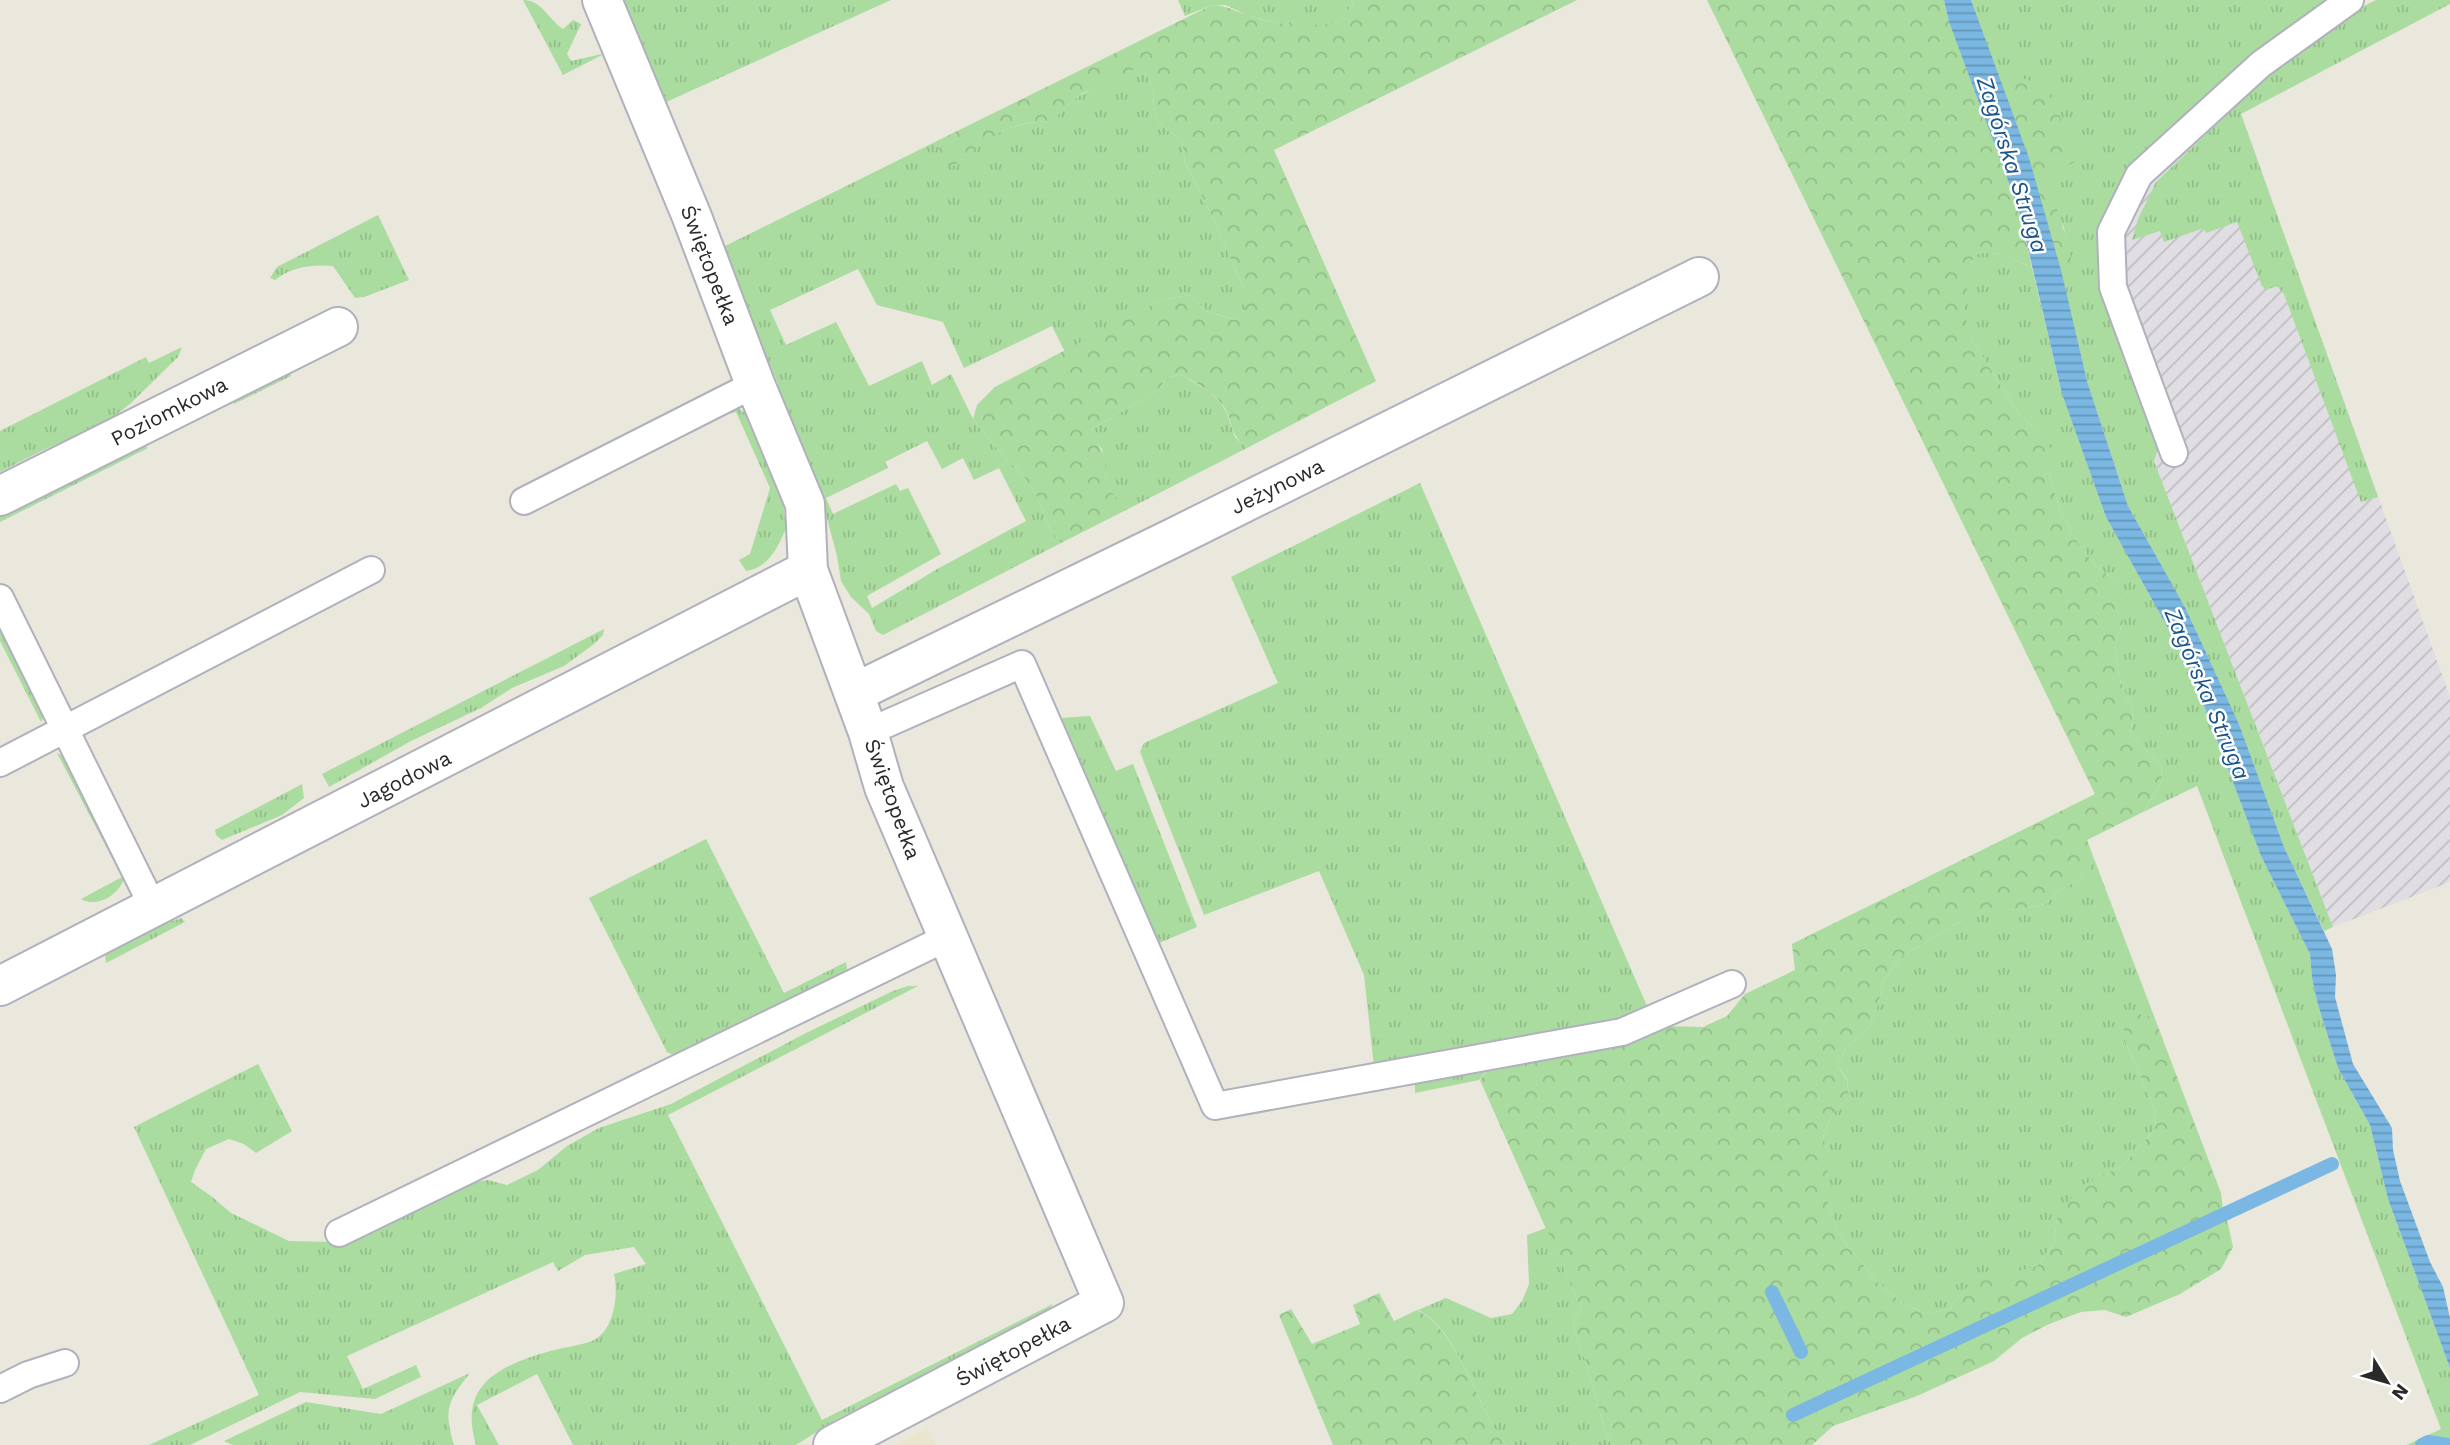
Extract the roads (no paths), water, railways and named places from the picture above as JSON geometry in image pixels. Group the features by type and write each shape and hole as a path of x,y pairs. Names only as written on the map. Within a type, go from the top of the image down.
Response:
{"street":[{"name":"Świętopełka","path":"602,0 692,217 755,384 805,504 808,570 868,732 884,787 1104,1303 833,1445"},
{"name":"Jeżynowa","path":"854,693 1699,277"},
{"name":"Poziomkowa","path":"0,496 338,327"},
{"name":"Jagodowa","path":"0,986 808,570"}],"lane":[{"path":"2174,453 2113,287 2111,232 2139,176 2261,64 2350,0"},
{"path":"524,501 755,384"},
{"path":"0,763 371,570"},
{"path":"0,598 154,909"},
{"path":"868,732 1022,664 1215,1106 1622,1032 1732,984"},
{"path":"339,1233 948,937"},
{"path":"0,1389 29,1375 65,1363"}],"water":[{"name":"Zagórska Struga","path":"1944,0 1971,0 2029,158 2061,270 2087,381 2128,506 2186,609 2239,724 2284,847 2332,949 2336,975 2335,997 2353,1064 2392,1128 2393,1150 2400,1181 2430,1262 2443,1287 2450,1318 2450,1368 2388,1199 2370,1125 2338,1068 2318,1005 2310,954 2261,856 2188,664 2106,517 2062,394 2019,210 1949,22"}],"waterway":[{"path":"1793,1415 2332,1164"},
{"path":"1772,1292 1801,1352"},
{"path":"2422,1445 2428,1442 2448,1445"}]}
